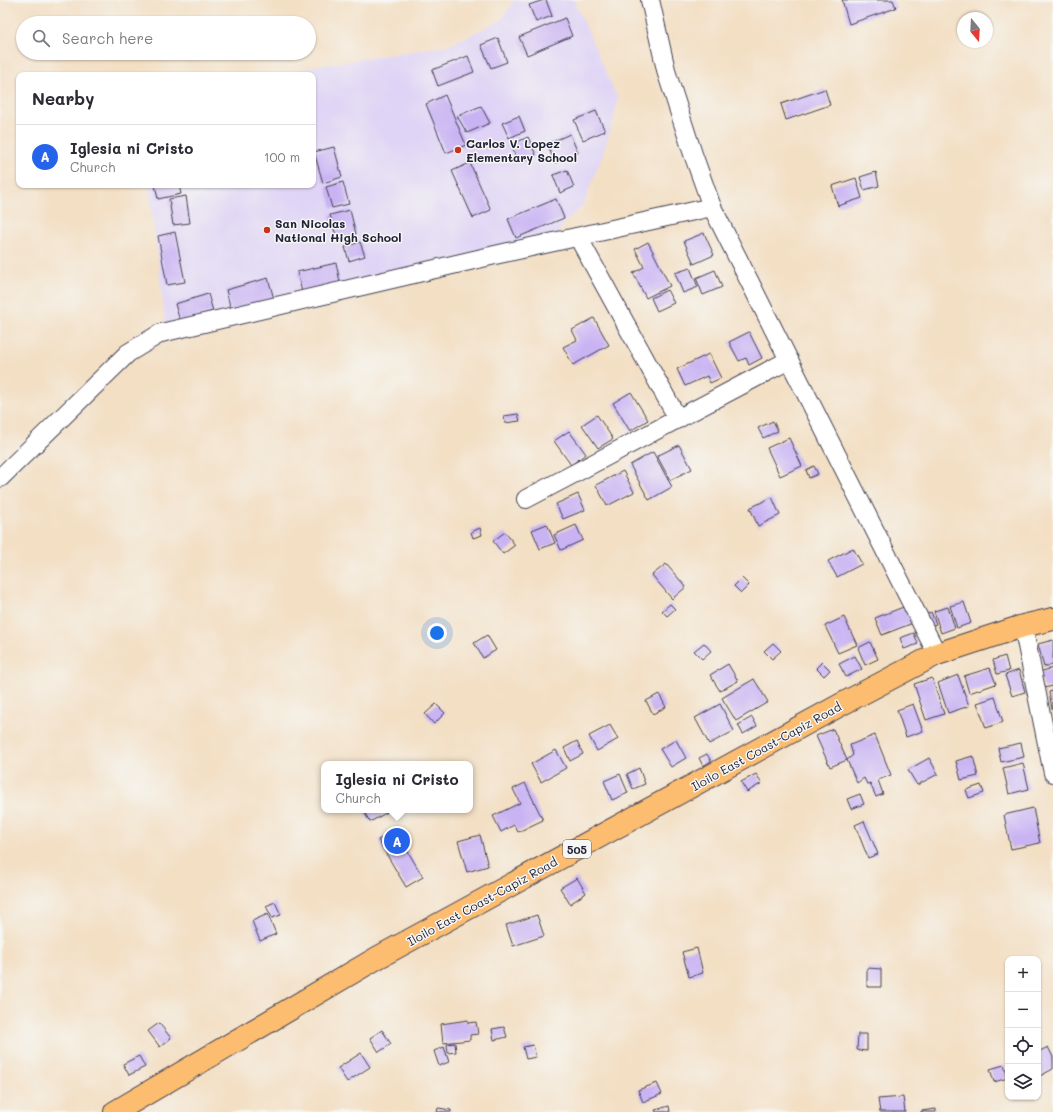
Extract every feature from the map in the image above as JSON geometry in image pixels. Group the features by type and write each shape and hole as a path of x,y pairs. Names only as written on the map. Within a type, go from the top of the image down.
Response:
{"main road":[{"name":"Iloilo East Coast-Capiz Road","path":"115,1112 377,958 842,704 937,654 1023,626 1053,619"}],"street":[{"path":"650,0 667,74 693,154 712,206 937,654"},
{"path":"0,478 128,353 160,333 712,206"},
{"path":"578,237 678,419"},
{"path":"526,499 789,360"},
{"path":"1023,626 1053,774"}],"shaded area":[{"name":"Carlos V. Lopez Elementary School","path":"514,0 574,0 618,99 603,153 583,205 564,223 555,239 166,329 149,188 316,188 316,72 294,72 312,67 450,45 501,20"}],"building":[{"path":"546,0 552,16 536,22 529,5"},
{"path":"842,0 893,0 896,8 849,24"},
{"path":"565,18 572,36 527,55 519,37"},
{"path":"498,38 507,62 491,68 481,45"},
{"path":"468,56 474,72 438,86 432,70"},
{"path":"825,89 830,105 786,120 781,104"},
{"path":"445,95 466,145 446,153 426,104"},
{"path":"481,106 490,123 467,133 457,116"},
{"path":"596,111 605,131 583,140 574,120"},
{"path":"519,116 525,131 509,138 502,123"},
{"path":"570,134 578,153 555,163 547,144"},
{"path":"528,137 536,155 518,163 511,145"},
{"path":"334,147 342,177 323,183 316,159 316,152"},
{"path":"470,163 491,210 473,218 452,171"},
{"path":"567,170 574,187 560,193 553,175"},
{"path":"876,172 879,186 864,190 860,177"},
{"path":"856,178 862,198 838,206 832,186"},
{"path":"343,182 349,204 332,208 326,187"},
{"path":"156,188 180,188 181,194 158,199"},
{"path":"186,196 190,223 173,225 169,199"},
{"path":"556,199 564,218 516,238 508,219"},
{"path":"350,210 356,234 337,239 330,215"},
{"path":"175,232 185,282 167,285 158,236"},
{"path":"704,233 714,255 694,264 684,241"},
{"path":"360,242 365,256 349,261 345,247"},
{"path":"648,242 670,286 646,298 633,273 644,267 635,249"},
{"path":"336,263 340,282 302,292 297,272"},
{"path":"690,268 698,287 683,293 675,273"},
{"path":"715,270 722,287 703,295 696,278"},
{"path":"268,278 274,299 231,310 226,290"},
{"path":"667,290 674,303 657,311 651,298"},
{"path":"208,294 213,311 180,321 175,304"},
{"path":"594,318 609,345 573,365 563,347 577,340 572,330"},
{"path":"749,332 762,358 749,365 746,358 739,361 729,342"},
{"path":"709,354 721,378 710,383 707,376 685,386 677,369"},
{"path":"631,392 648,420 630,431 613,403"},
{"path":"518,414 520,421 505,423 504,416"},
{"path":"597,415 613,439 598,448 582,425"},
{"path":"773,421 778,431 763,438 758,428"},
{"path":"569,431 586,454 571,465 554,441"},
{"path":"789,438 802,466 780,476 767,448"},
{"path":"679,445 692,469 670,480 657,456"},
{"path":"653,452 672,487 649,500 630,465"},
{"path":"814,466 818,474 809,478 806,470"},
{"path":"623,471 634,492 607,506 596,485"},
{"path":"578,494 585,510 563,519 556,504"},
{"path":"772,497 780,515 758,526 750,508"},
{"path":"547,524 555,543 540,549 532,530"},
{"path":"576,525 583,540 561,550 554,535"},
{"path":"480,528 482,535 473,538 471,532"},
{"path":"505,532 515,545 503,554 493,541"},
{"path":"853,548 862,564 837,577 828,561"},
{"path":"666,564 686,587 672,599 652,575"},
{"path":"742,578 749,585 741,593 734,586"},
{"path":"964,602 971,623 957,628 950,606"},
{"path":"670,604 675,609 667,616 662,611"},
{"path":"906,606 913,623 882,635 875,618"},
{"path":"948,607 955,628 941,633 934,611"},
{"path":"931,612 936,624 930,626 925,615"},
{"path":"844,617 857,645 838,653 825,626"},
{"path":"914,633 918,644 904,649 900,638"},
{"path":"487,635 496,650 483,658 474,643"},
{"path":"1053,640 1053,664 1044,667 1038,644"},
{"path":"870,642 878,659 865,665 858,648"},
{"path":"704,643 711,651 702,659 694,651"},
{"path":"773,643 781,651 772,659 764,651"},
{"path":"855,656 862,669 846,677 839,664"},
{"path":"1005,656 1009,671 997,674 993,660"},
{"path":"822,662 830,670 824,676 816,668"},
{"path":"728,664 738,681 720,691 710,675"},
{"path":"990,668 996,684 969,693 964,676"},
{"path":"1053,668 1053,686 1044,688 1039,672"},
{"path":"1019,670 1025,692 1012,696 1005,675"},
{"path":"958,675 969,706 948,713 938,683"},
{"path":"932,678 944,714 926,720 914,684"},
{"path":"754,679 768,702 736,721 722,698"},
{"path":"1053,691 1053,709 1052,709 1049,692"},
{"path":"659,694 666,707 653,714 646,701"},
{"path":"995,697 1003,722 986,728 977,703"},
{"path":"436,704 445,713 434,724 425,714"},
{"path":"720,704 734,731 709,744 695,718"},
{"path":"913,704 923,731 906,737 897,710"},
{"path":"752,717 757,726 743,734 738,725"},
{"path":"610,725 618,739 597,751 589,736"},
{"path":"833,729 847,760 830,767 816,736"},
{"path":"875,735 891,775 878,780 883,794 876,797 870,783 867,784 864,778 857,783 847,760 853,755 850,745"},
{"path":"676,740 686,758 671,767 660,749"},
{"path":"577,741 583,754 570,761 564,748"},
{"path":"1021,743 1024,757 1001,762 998,748"},
{"path":"556,750 566,768 541,782 531,764"},
{"path":"707,754 711,761 703,766 699,758"},
{"path":"973,756 978,776 961,780 956,761"},
{"path":"929,758 938,774 917,785 908,770"},
{"path":"1023,763 1029,789 1009,794 1003,768"},
{"path":"639,768 645,784 633,789 627,774"},
{"path":"620,774 628,793 612,800 604,781"},
{"path":"756,774 762,783 747,792 741,782"},
{"path":"525,783 543,820 518,832 514,825 501,832 493,816 520,803 513,789"},
{"path":"981,785 984,793 969,798 966,790"},
{"path":"860,794 864,804 851,809 847,799"},
{"path":"1033,808 1040,843 1011,849 1004,815"},
{"path":"365,813 386,813 370,822"},
{"path":"864,821 878,854 868,858 855,825"},
{"path":"395,830 423,877 406,887 378,840"},
{"path":"480,835 488,866 467,872 458,841"},
{"path":"577,878 586,893 570,904 560,888"},
{"path":"275,902 281,915 272,918 266,906"},
{"path":"268,914 276,934 260,941 252,921"},
{"path":"537,915 544,936 513,946 506,925"},
{"path":"697,948 703,973 689,977 682,952"},
{"path":"867,968 881,969 881,987 867,987"},
{"path":"468,1020 468,1023 476,1022 478,1034 470,1035 470,1040 443,1043 441,1024"},
{"path":"159,1023 171,1038 160,1047 148,1031"},
{"path":"504,1027 507,1037 494,1040 492,1029"},
{"path":"382,1030 391,1044 379,1052 370,1038"},
{"path":"858,1034 867,1034 867,1051 857,1050"},
{"path":"455,1043 456,1052 448,1053 447,1044"},
{"path":"533,1045 536,1057 526,1059 523,1047"},
{"path":"444,1047 449,1062 439,1066 434,1051"},
{"path":"1048,1047 1053,1057 1053,1069 1041,1075 1041,1064 1041,1050"},
{"path":"361,1053 370,1067 347,1082 338,1068"},
{"path":"139,1056 145,1067 129,1075 123,1064"},
{"path":"1004,1065 1005,1079 994,1082 990,1069"},
{"path":"657,1083 662,1094 643,1102 638,1090"},
{"path":"903,1097 905,1112 880,1112 878,1099"},
{"path":"669,1106 670,1112 656,1112 655,1110"},
{"path":"438,1108 451,1110 451,1112 437,1112"},
{"path":"936,1109 936,1112 921,1112 921,1111"}],"place":[{"name":"Carlos V. Lopez Elementary School","path":"458,150"},
{"name":"San Nicolas National High School","path":"267,230"},
{"name":"Iglesia ni Cristo","path":"397,841"}]}
